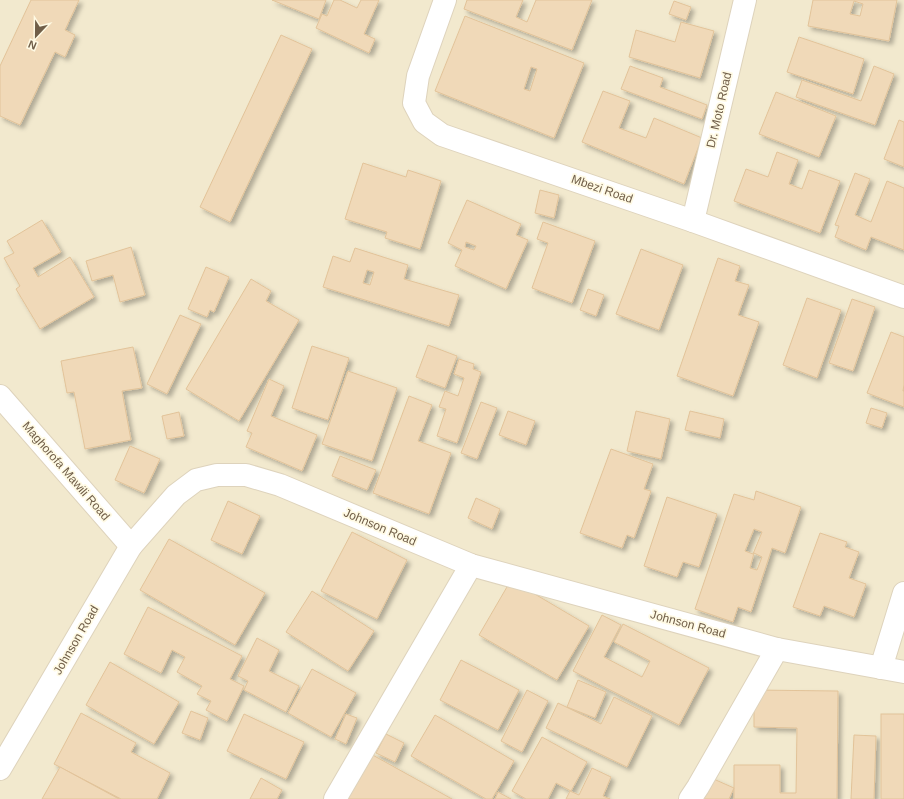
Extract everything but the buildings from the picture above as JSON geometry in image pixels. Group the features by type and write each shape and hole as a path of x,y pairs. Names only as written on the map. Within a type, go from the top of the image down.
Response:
{"street":[{"name":"Mbezi Road","path":"445,0 418,76 414,103 424,122 442,135 693,221 904,297"},
{"name":"Dr. Moto Road","path":"693,221 745,0"},
{"name":"Maghorofa Mawili Road","path":"0,396 131,546"},
{"name":"Johnson Road","path":"0,769 131,546 176,495 196,480 217,475 246,475 280,485 471,565 777,649 904,672"},
{"path":"334,799 471,565"},
{"path":"881,668 904,593"},
{"path":"690,799 777,649"}],"shaded area":[{"path":"0,0 904,0 904,799 0,799"}]}
